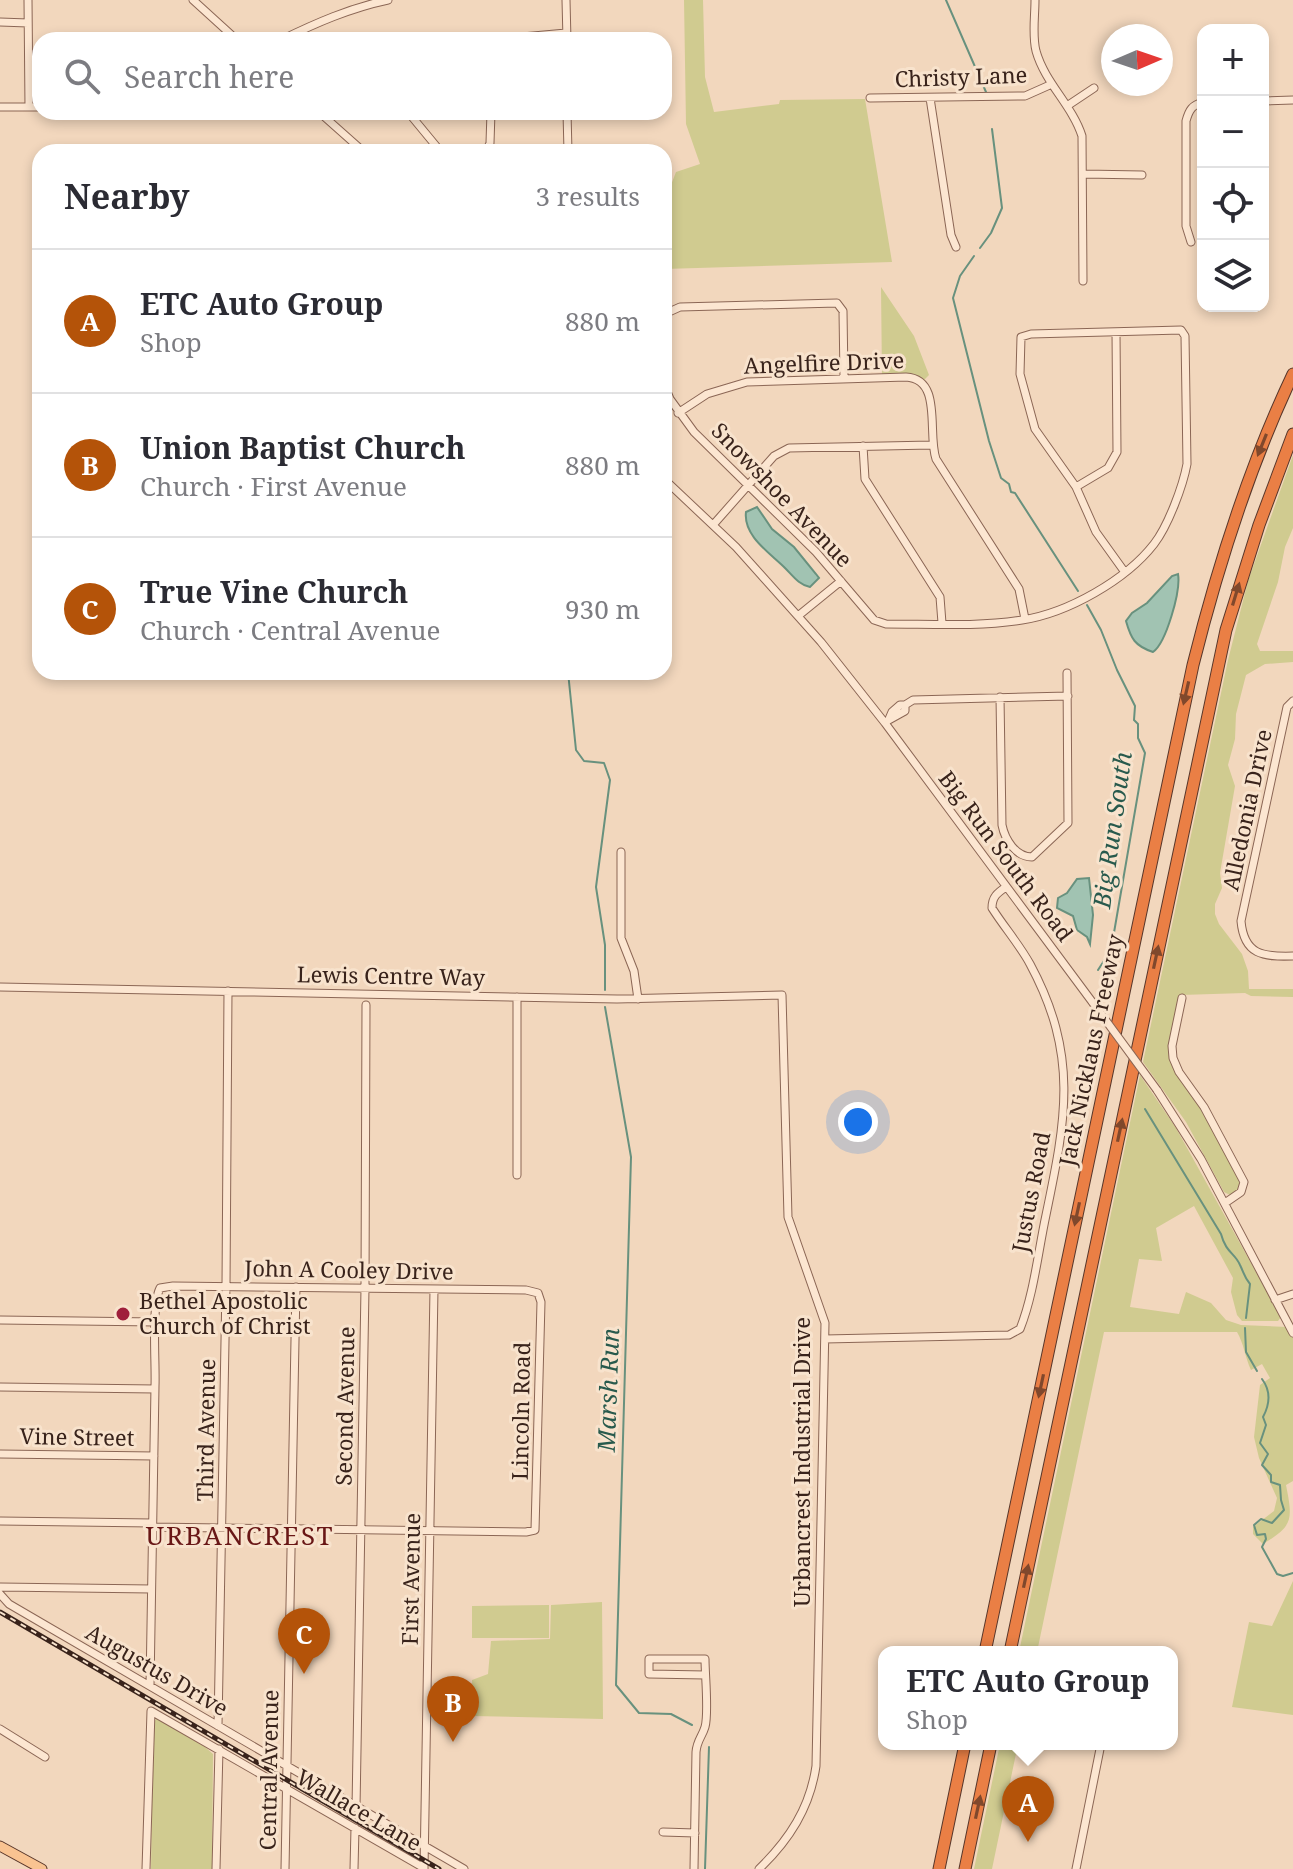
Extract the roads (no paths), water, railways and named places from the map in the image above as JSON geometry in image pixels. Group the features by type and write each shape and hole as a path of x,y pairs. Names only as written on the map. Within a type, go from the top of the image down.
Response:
{"highway":[{"name":"Jack Nicklaus Freeway","path":"986,1646 1193,665 1238,509 1293,374"},
{"name":"Jack Nicklaus Freeway","path":"1011,1646 1226,630 1259,525 1293,434"},
{"path":"936,1869 964,1750"},
{"path":"965,1869 990,1750"}],"main road":[{"path":"0,1846 42,1869"}],"street":[{"path":"0,107 29,107 28,0"},
{"path":"193,0 228,32"},
{"path":"298,32 333,16 388,0"},
{"path":"566,0 566,32"},
{"path":"1035,0 1036,49 1082,136 1083,281"},
{"path":"0,22 28,23"},
{"name":"Christy Lane","path":"870,98 1025,96 1052,84"},
{"path":"1067,106 1094,88"},
{"path":"930,98 951,235 956,247"},
{"path":"1269,101 1293,100"},
{"path":"1191,242 1186,226 1186,121 1189,111 1197,104"},
{"path":"328,120 355,144"},
{"path":"415,120 434,144"},
{"path":"490,144 491,120"},
{"path":"567,120 568,144"},
{"path":"1084,174 1142,175"},
{"path":"672,312 680,307 831,303 841,306 844,378"},
{"path":"863,446 865,479 940,597 942,623 1025,619 1086,598 1124,571 1155,542 1185,472 1185,336 1181,330 1031,334 1021,337 1020,374 1035,429 1076,487 1096,532 1124,571"},
{"path":"1076,487 1108,468 1117,452 1116,332"},
{"name":"Angelfire Drive","path":"678,413 707,394 734,384 912,378 926,387 930,394 931,445"},
{"name":"Snowshoe Avenue","path":"672,401 694,432 816,552 871,618 882,624 942,623"},
{"path":"713,525 774,456 789,448 931,445 941,469 1019,589 1025,619"},
{"name":"Big Run South Road","path":"672,487 772,585 887,721 1185,1132 1293,1333"},
{"path":"798,616 841,581"},
{"path":"1000,697 1002,825 1007,840 1021,856 1029,857 1034,856 1068,823 1067,673"},
{"path":"887,721 900,705 913,700 1068,696"},
{"name":"Alledonia Drive","path":"1290,704 1241,921 1243,936 1257,952 1269,957 1293,956"},
{"path":"621,852 621,938 634,971 638,999"},
{"name":"Justus Road","path":"825,1339 1009,1335 1020,1329 1061,1141 1065,1080 1051,1009 1028,961 992,908 996,894 1006,887"},
{"name":"Lewis Centre Way","path":"0,987 638,999 782,995"},
{"name":"Third Avenue","path":"218,1726 228,991"},
{"name":"Urbancrest Industrial Drive","path":"759,1869 793,1831 806,1805 816,1766 825,1339 823,1311 788,1217 782,995"},
{"path":"517,997 517,1175"},
{"path":"1182,998 1172,1046 1173,1058 1179,1072 1204,1107 1244,1182 1241,1192 1225,1203"},
{"name":"Second Avenue","path":"356,1808 365,1288 366,1005"},
{"name":"John A Cooley Drive","path":"156,1322 160,1288 173,1286 526,1290 538,1293"},
{"name":"Central Avenue","path":"285,1869 296,1287"},
{"name":"First Avenue","path":"424,1869 434,1289"},
{"name":"Lincoln Road","path":"430,1531 535,1530 541,1302 538,1293"},
{"path":"1275,1300 1293,1294"},
{"path":"0,1320 156,1322 150,1686"},
{"path":"0,1387 155,1389"},
{"name":"Vine Street","path":"0,1454 154,1456"},
{"path":"0,1521 430,1531"},
{"path":"0,1587 151,1589"},
{"name":"Augustus Drive","path":"0,1594 9,1604 464,1869"},
{"path":"694,1869 696,1752 697,1740 705,1727 705,1675 705,1659 649,1659 649,1674 705,1675"},
{"name":"Wallace Lane","path":"146,1869 151,1711 424,1869"},
{"path":"0,1729 45,1757"},
{"path":"216,1869 219,1749"},
{"path":"1076,1869 1100,1750"},
{"path":"354,1869 355,1828"},
{"path":"663,1832 695,1833"}],"waterway":[{"name":"Big Run South","path":"946,0 986,92"},
{"name":"Big Run South","path":"980,248 991,233 1002,208 992,129"},
{"name":"Big Run South","path":"974,256 960,276 953,298 989,441 1001,478 1009,484 1011,492 1015,493 1078,591"},
{"name":"Big Run South","path":"1087,605 1135,706 1134,720 1138,724 1138,738 1145,753 1111,950 1098,970"},
{"name":"Marsh Run","path":"569,680 576,750 584,761 604,763 610,780 596,887 605,945 605,990"},
{"name":"Marsh Run","path":"605,1007 631,1157 616,1685 639,1713 671,1714 692,1725"},
{"name":"Big Run South","path":"1145,1109 1250,1284 1246,1318"},
{"name":"Big Run South","path":"1245,1328 1246,1352 1257,1371"},
{"name":"Big Run South","path":"1262,1379 1268,1398 1263,1417 1266,1425 1260,1443 1268,1454 1262,1465 1271,1475 1271,1482 1280,1485 1284,1510 1272,1523 1261,1519 1254,1525 1257,1535 1265,1534 1262,1547 1277,1574 1293,1573"},
{"name":"Marsh Run","path":"705,1869 709,1747"}],"railway":[{"path":"0,1612 439,1869"}],"place":[{"name":"Bethel Apostolic Church of Christ","path":"123,1314"},
{"name":"True Vine Church","path":"304,1674"},
{"name":"Union Baptist Church","path":"453,1742"},
{"name":"ETC Auto Group","path":"1028,1842"}],"district":[{"name":"URBANCREST","path":"240,1536"}]}
